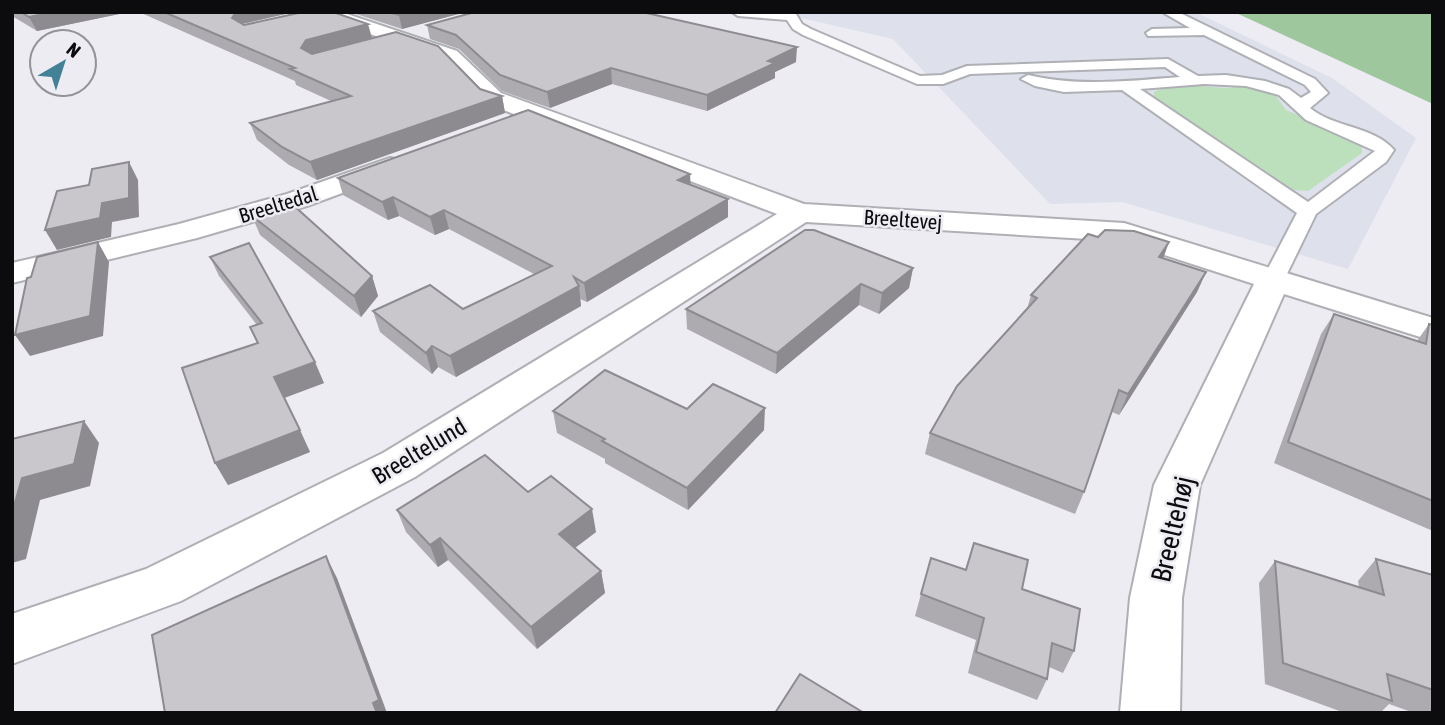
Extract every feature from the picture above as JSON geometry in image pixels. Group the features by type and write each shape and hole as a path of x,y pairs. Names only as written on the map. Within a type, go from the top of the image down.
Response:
{"street":[{"name":"Breeltevej","path":"323,14 450,55 493,98 800,213 1124,232 1433,330"},
{"path":"365,48 439,28"},
{"path":"499,127 536,113"},
{"name":"Breeltedal","path":"12,273 186,232 297,200 411,159"},
{"name":"Breeltelund","path":"12,639 163,585 400,466 800,213"},
{"name":"Breeltehøj","path":"1150,713 1156,598 1177,485 1273,280"}],"lane":[{"path":"737,12 792,17 797,26 807,32 917,80 946,80 967,70 1168,63 1198,82"},
{"path":"1170,13 1310,82 1320,93 1299,106"},
{"path":"1152,33 1206,31"},
{"path":"1028,79 1068,88 1237,80 1264,85 1288,93 1312,117 1370,139 1385,150 1380,158 1308,211 1273,280"},
{"path":"1125,85 1308,211"}],"shaded area":[{"path":"775,12 1195,12 1332,78 1416,138 1348,269 1122,202 1050,204 893,39"}],"green space":[{"path":"1234,12 1433,12 1433,104"},
{"path":"1225,83 1237,83 1273,92 1286,110 1355,139 1362,145 1362,153 1308,191 1294,190 1158,102 1154,96 1154,92 1173,86 1232,88"}],"building":[{"path":"21,12 53,12 29,17"},
{"path":"164,12 236,12 232,18 244,25 303,12 333,12 368,24 306,40 301,48 312,54 396,32 438,46 480,89 502,96 310,162 282,147 250,123 351,96 290,69 295,68"},
{"path":"388,12 411,12 399,15"},
{"path":"475,12 642,12 797,47 768,61 775,63 707,95 611,68 547,92 500,75 456,35 427,25"},
{"path":"528,110 690,174 678,180 728,199 584,283 574,277 579,286 450,356 432,346 426,353 373,311 430,285 463,309 552,266 444,210 430,217 393,197 382,202 338,178"},
{"path":"129,162 129,198 102,203 100,218 45,230 57,191 89,185 92,169"},
{"path":"292,204 372,276 354,296 252,216"},
{"path":"805,230 814,230 913,268 882,293 861,284 777,353 686,309"},
{"path":"1105,230 1134,231 1169,242 1159,257 1206,272 1128,394 1119,390 1084,492 930,433 957,386 1037,298 1031,295 1088,234 1098,237"},
{"path":"98,242 90,316 15,335 27,278 31,277 37,257"},
{"path":"249,243 315,362 274,377 300,430 215,463 182,368 258,343 250,327 262,323 210,257"},
{"path":"1334,314 1426,344 1429,324 1433,325 1433,501 1288,442"},
{"path":"605,370 687,409 713,384 765,408 687,488 553,411"},
{"path":"84,421 74,464 22,478 12,513 12,439"},
{"path":"485,455 528,492 551,476 592,509 559,534 601,571 531,627 440,538 430,545 397,510"},
{"path":"974,543 1028,560 1022,589 1080,609 1074,651 1052,643 1047,679 976,652 984,618 921,594 931,558 966,570"},
{"path":"326,556 379,700 373,703 377,713 165,713 152,635"},
{"path":"1376,559 1433,575 1433,690 1387,674 1392,701 1283,663 1275,561 1384,595"},
{"path":"800,674 864,713 775,713"}]}
